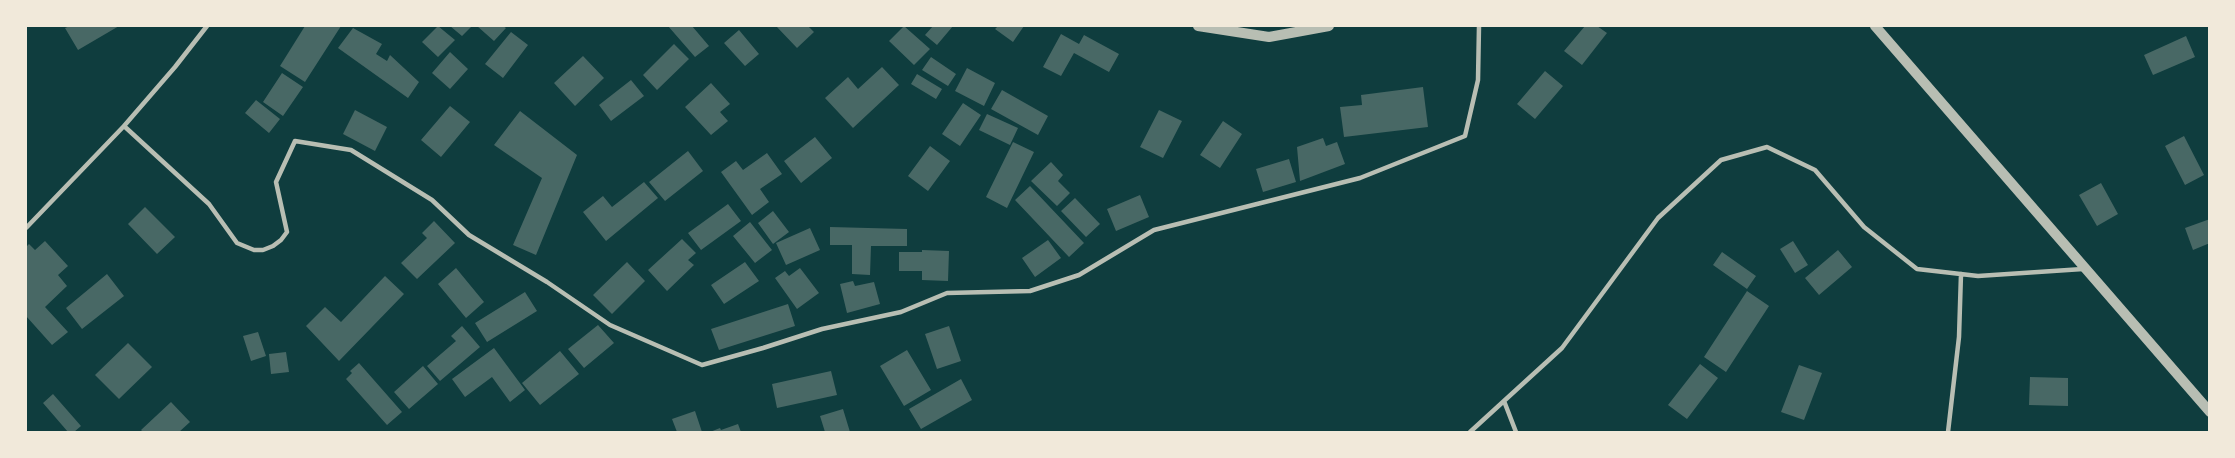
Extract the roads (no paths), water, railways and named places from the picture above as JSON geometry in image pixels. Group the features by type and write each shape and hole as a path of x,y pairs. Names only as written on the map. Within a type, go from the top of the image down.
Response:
{"street":[{"path":"1198,26 1269,37 1329,26"},
{"path":"1875,26 2210,412"}],"lane":[{"path":"26,228 124,126 175,68 207,26"},
{"path":"124,126 209,204 230,236 245,248 263,250 281,240 287,232 276,182 295,141 351,150 432,200 469,235 547,282 610,325 702,365 822,329 901,312 947,293 1030,291 1079,275 1154,230 1360,178 1465,136 1478,81 1479,26"},
{"path":"1470,432 1562,348 1658,218 1721,160 1767,147 1815,170 1864,227 1917,269 1978,276 2086,269"},
{"path":"1948,432 1959,338 1961,274"},
{"path":"1504,401 1516,432"}]}
